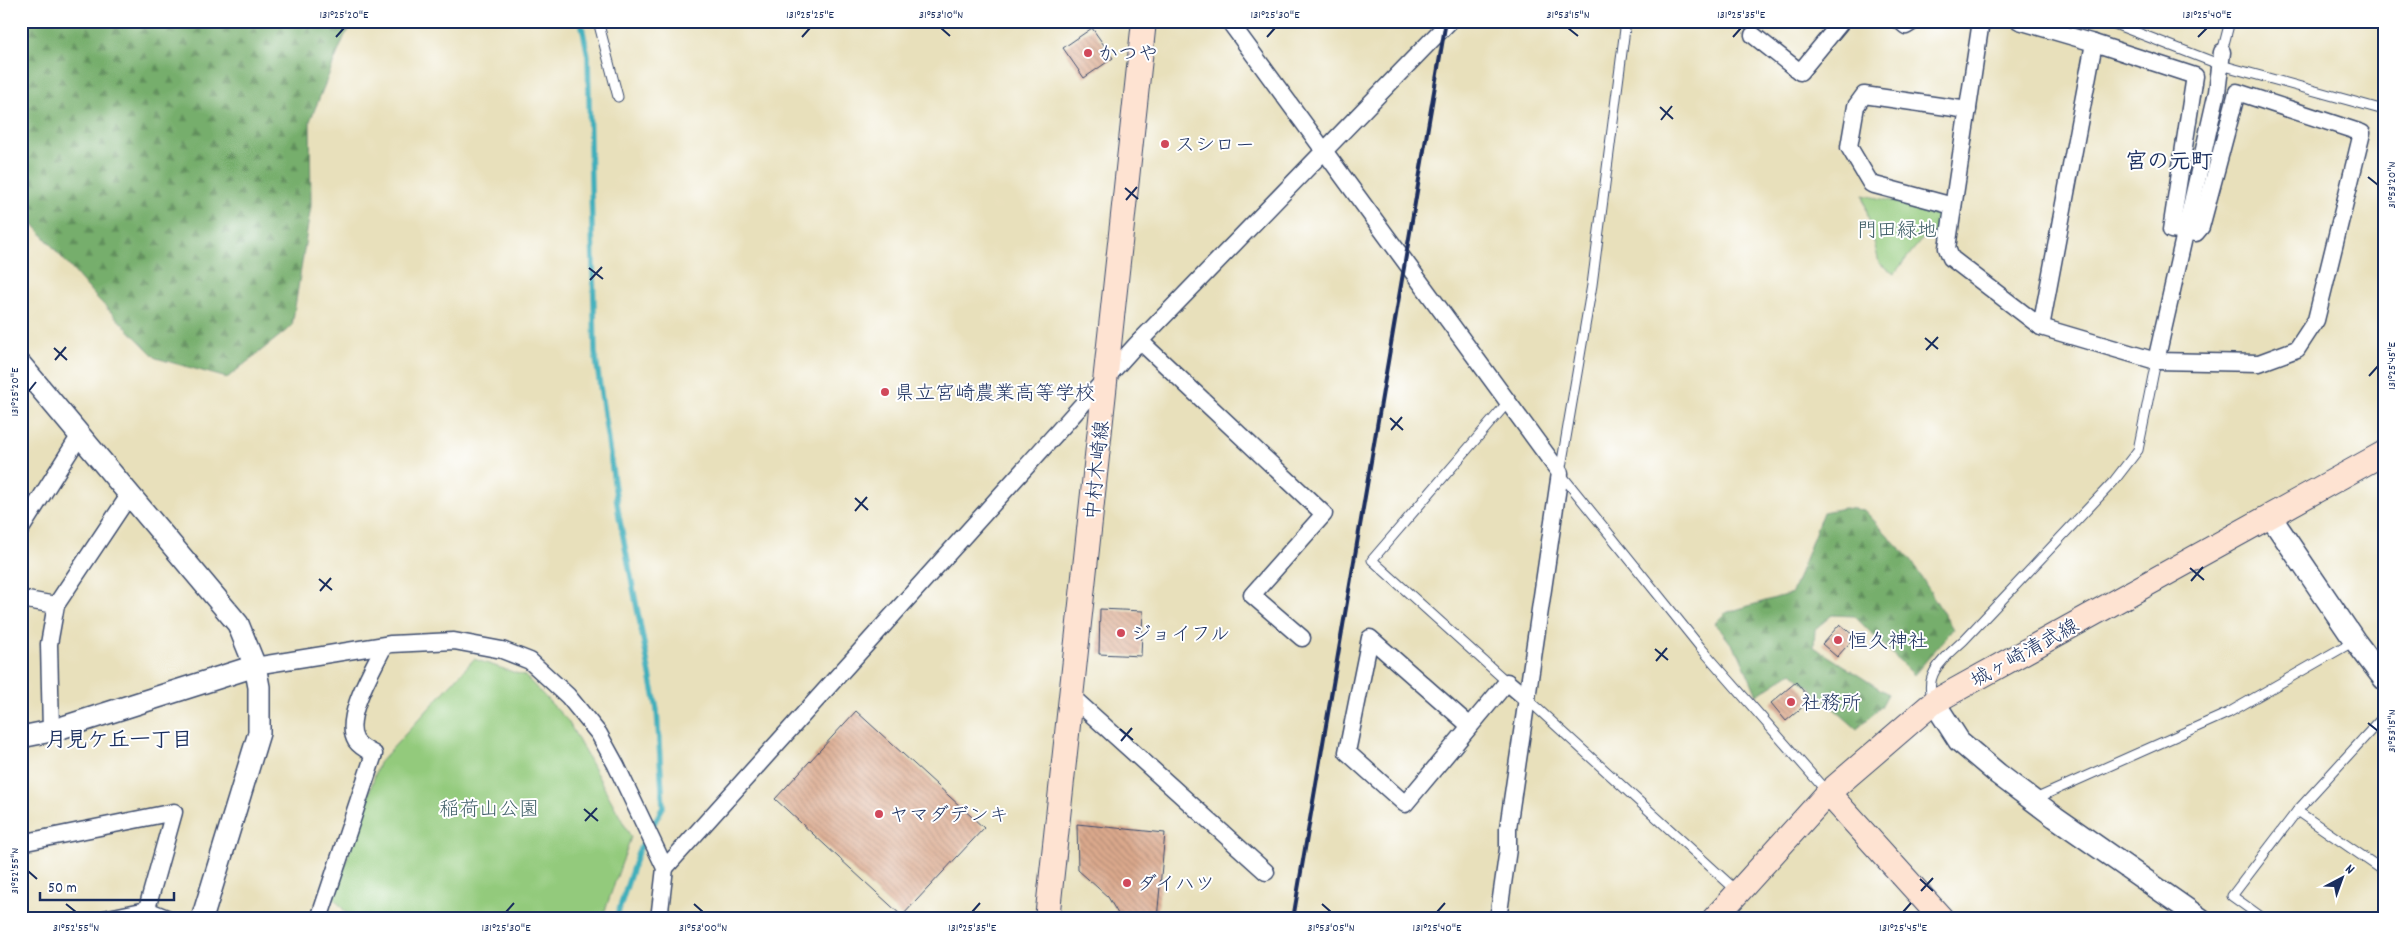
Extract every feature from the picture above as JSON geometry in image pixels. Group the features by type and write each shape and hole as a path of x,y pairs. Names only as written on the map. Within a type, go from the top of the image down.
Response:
{"main road":[{"name":"中村木崎線","path":"1047,919 1144,21"},
{"name":"城ヶ崎清武線","path":"1714,919 1828,793 1934,702 2384,453"},
{"path":"1828,793 1942,919"}],"street":[{"path":"1229,21 1560,473 1526,699 1498,919"},
{"path":"665,868 1140,341 1326,152 1450,21"},
{"path":"1753,36 1800,72 1842,21"},
{"path":"1900,21 1906,26 1914,21"},
{"path":"1982,21 1947,248 1951,258 2041,327 2156,361 2259,363 2296,349 2316,320 2362,133 2237,92 2201,227 2196,233 2171,230 2194,76 2019,21"},
{"path":"2041,327 2094,43"},
{"path":"2156,361 2222,59"},
{"path":"1953,206 1871,184 1849,147 1856,106 1864,95 1968,110"},
{"path":"1140,341 1324,514 1252,596 1302,638"},
{"path":"21,365 238,624 256,666 259,687 259,733 202,919"},
{"path":"21,529 80,435"},
{"path":"51,731 49,644 56,605 130,494"},
{"path":"2270,516 2355,641 2384,679"},
{"path":"21,599 56,605"},
{"path":"1470,726 1370,638 1348,752 1404,804 1508,682 1526,699"},
{"path":"21,737 51,731 256,666 384,646 454,641 502,650 530,661 568,696 599,734 616,765 665,868 659,919"},
{"path":"319,919 374,754 355,740 352,722 363,690 384,646"},
{"path":"1071,696 1266,872"},
{"path":"1934,702 1959,741 2032,801 2201,919"},
{"path":"21,843 174,812 146,914"},
{"path":"104,919 146,914 170,919"}],"lane":[{"path":"598,21 618,97"},
{"path":"1626,21 1592,285 1560,473 1701,648 1828,793"},
{"path":"2107,21 2384,110"},
{"path":"2222,59 2230,21"},
{"path":"1934,702 1930,693 1929,682 1938,664 1964,640 2108,488 2138,450 2156,361"},
{"path":"1508,682 1372,560 1509,401"},
{"path":"2032,801 2228,713 2355,641"},
{"path":"1526,699 1738,892"},
{"path":"2264,919 2232,896 2297,811 2384,716"},
{"path":"2297,811 2384,871"}],"green space":[{"path":"21,21 357,21 345,35 310,121 311,206 292,326 227,378 156,358 95,296 21,210"},
{"name":"門田緑地","path":"1863,195 1943,212 1939,231 1922,239 1894,274 1879,263"},
{"path":"1844,508 1864,510 1911,560 1953,629 1914,675 1854,616 1832,615 1815,629 1814,647 1888,694 1881,707 1857,729 1792,672 1757,695 1739,654 1715,623 1725,613 1792,593 1823,512"},
{"name":"稲荷山公園","path":"474,659 525,676 568,721 631,837 602,919 351,919 334,898 379,763"}],"building":[{"name":"かつや","path":"1092,28 1113,58 1084,78 1063,48"},
{"name":"ジョイフル","path":"1100,609 1143,611 1141,656 1099,654"},
{"name":"恒久神社","path":"1840,624 1855,637 1837,657 1822,644"},
{"name":"社務所","path":"1796,682 1811,700 1786,721 1771,703"},
{"name":"ヤマダデンキ","path":"856,711 984,828 902,916 775,799"},
{"name":"ダイハツ","path":"1077,824 1165,833 1157,919 1121,919 1108,897 1078,870"}],"waterway":[{"path":"581,21 588,56 595,352 619,516 657,710 663,807 638,852 616,919"}],"railway":[{"path":"1293,919 1446,21"}],"place":[{"name":"かつや","path":"1088,53"},
{"name":"スシロー","path":"1165,144"},
{"name":"県立宮崎農業高等学校","path":"885,392"},
{"name":"ジョイフル","path":"1121,633"},
{"name":"恒久神社","path":"1838,640"},
{"name":"社務所","path":"1791,702"},
{"name":"ヤマダデンキ","path":"879,814"},
{"name":"ダイハツ","path":"1127,883"}],"district":[{"name":"宮の元町","path":"2169,160"},
{"name":"月見ケ丘一丁目","path":"119,739"}]}
